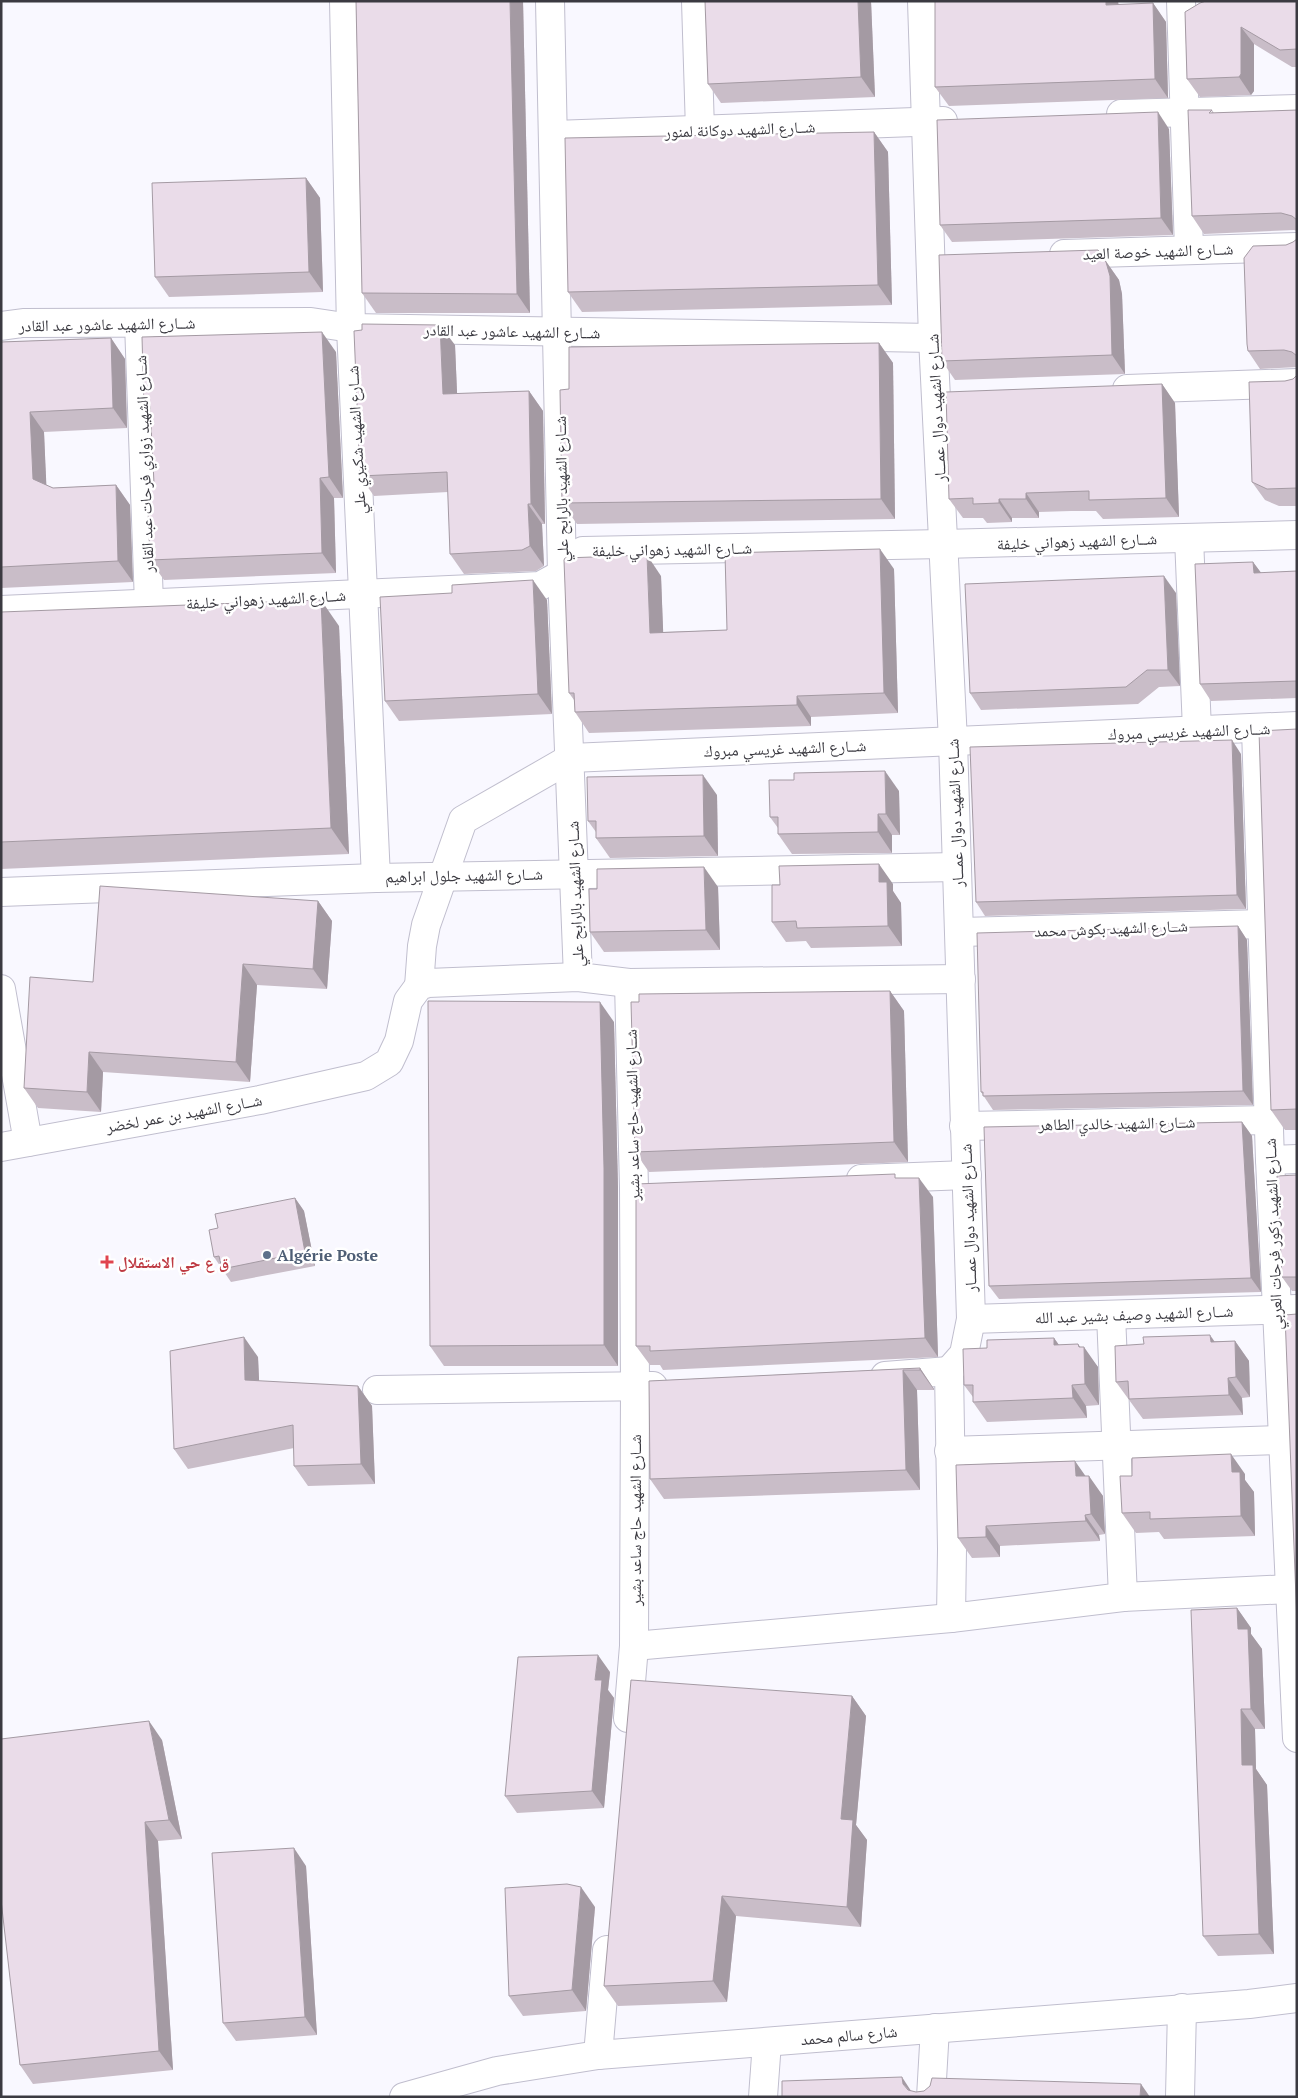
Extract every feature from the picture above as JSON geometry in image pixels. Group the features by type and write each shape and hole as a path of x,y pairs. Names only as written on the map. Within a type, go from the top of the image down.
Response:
{"street":[{"name":"شــارع الشهيد شكيري علي","path":"344,1 351,328 376,878"},
{"name":"شــارع الشهيد بالرابح علي","path":"550,1 562,574 571,758 578,977"},
{"path":"696,1 700,130"},
{"name":"شــارع الشهيد دوال عمـــار","path":"922,1 932,338 953,741 971,1319 964,1354 949,1371"},
{"path":"1181,1 1189,250"},
{"path":"1095,115 1297,109"},
{"name":"شــارع الشهيد دوكانة لمنور","path":"554,135 966,120"},
{"name":"شــارع الشهيد خوصة العيد","path":"1040,254 1297,247"},
{"path":"930,258 960,257"},
{"name":"شــارع الشهيد عاشور عبد القادر","path":"1,326 22,323 311,322 351,328 932,338"},
{"name":"شــارع الشهيد زواري فرحات عبد القادر","path":"139,323 149,604"},
{"path":"1101,390 1297,383"},
{"path":"935,396 965,395"},
{"name":"شــارع الشهيد زهواني خليفة","path":"1,610 540,586 562,574 583,551 943,544 1297,534"},
{"path":"1190,538 1197,730"},
{"name":"شــارع الشهيد غريسي مبروك","path":"419,986 422,946 426,925 463,820 571,758 1297,726"},
{"name":"شــارع الشهيد زكور فرحات العربي","path":"1256,729 1269,1120 1284,1159 1287,1310 1282,1440 1297,1738"},
{"name":"شــارع الشهيد جلول ابراهيم","path":"1,892 574,872 957,867"},
{"name":"شــارع الشهيد بكوش محمد","path":"960,932 1263,924"},
{"path":"419,986 428,983 578,977 629,982 960,979"},
{"name":"شــارع الشهيد حاج ساعد بشير","path":"626,1743 634,1646 635,1387 644,1187 629,982"},
{"name":"شــارع الشهيد بن عمر لخضر","path":"1,1147 260,1100 366,1076 389,1062 399,1041 408,1001 419,986"},
{"path":"1,989 28,1142"},
{"name":"شــارع الشهيد خالدي الطاهر","path":"964,1126 1269,1120"},
{"path":"840,1180 967,1175"},
{"name":"شــارع الشهيد وصيف بشير عبد الله","path":"971,1319 1287,1310"},
{"path":"1111,1315 1123,1597"},
{"path":"864,1377 949,1371 952,1549 951,1618"},
{"path":"377,1390 675,1385"},
{"path":"949,1451 1282,1440"},
{"path":"634,1646 951,1618 1123,1597 1289,1589"},
{"path":"598,2055 609,1928"},
{"name":"شارع سالم محمد","path":"404,2097 497,2071 598,2055 1249,2004 1297,1998"},
{"path":"1180,2097 1182,2008"},
{"path":"930,2097 935,2028"},
{"path":"763,2097 767,2042"}],"building":[{"path":"356,1 510,1 517,294 362,293"},
{"path":"705,1 858,1 861,77 708,84"},
{"path":"935,1 1106,1 1106,5 1153,3 1155,79 935,87"},
{"path":"1206,1 1297,1 1297,49 1280,50 1241,27 1241,74 1239,77 1187,79 1185,12"},
{"path":"1188,110 1212,110 1209,113 1297,110 1297,220 1292,216 1281,213 1192,216"},
{"path":"1158,112 1161,218 940,225 937,120"},
{"path":"874,132 878,285 568,292 565,138"},
{"path":"306,178 309,272 155,277 152,183"},
{"path":"1297,239 1297,356 1292,352 1284,350 1248,351 1244,258 1253,246 1286,245"},
{"path":"1098,250 1106,262 1110,276 1112,355 942,361 939,255"},
{"path":"362,324 440,325 443,394 529,391 531,504 528,504 530,546 522,550 450,554 447,472 360,476 354,331 362,330"},
{"path":"322,332 329,477 320,478 322,553 150,560 147,484 154,483 150,406 144,407 142,337"},
{"path":"111,338 113,408 30,412 33,479 53,488 116,485 118,561 1,567 1,342"},
{"path":"879,343 881,499 562,503 560,390 569,389 569,347"},
{"path":"1297,375 1297,488 1267,489 1252,482 1249,382 1285,381 1293,379"},
{"path":"1162,384 1166,498 1089,500 1089,491 1026,493 1026,499 999,499 999,503 973,504 973,498 949,499 946,392"},
{"path":"880,549 884,693 797,696 797,705 575,712 574,693 569,693 565,558 647,555 650,633 727,630 725,553"},
{"path":"1253,562 1254,573 1297,571 1297,681 1200,684 1195,564"},
{"path":"1164,576 1168,670 1147,670 1126,687 970,693 965,584"},
{"path":"533,580 538,694 385,701 380,597 452,593 452,585"},
{"path":"321,600 331,828 1,842 1,612"},
{"path":"1297,729 1297,1109 1271,1110 1259,731"},
{"path":"1232,740 1237,895 976,902 970,747"},
{"path":"885,771 886,814 878,814 878,832 778,834 778,817 770,817 769,780 794,780 794,773"},
{"path":"703,775 704,836 596,838 596,821 588,821 587,777"},
{"path":"879,864 879,882 887,882 888,926 797,928 796,921 772,922 772,885 780,885 779,866"},
{"path":"704,867 706,930 590,932 589,889 597,889 597,869"},
{"path":"100,886 318,901 313,969 243,964 236,1062 89,1052 87,1092 24,1088 30,977 93,982"},
{"path":"1238,926 1243,1091 983,1096 983,1092 981,1092 977,933"},
{"path":"890,991 894,1142 635,1152 631,1002 639,1002 639,994"},
{"path":"428,1001 600,1002 604,1168 604,1345 430,1346"},
{"path":"1242,1122 1251,1278 989,1286 984,1127"},
{"path":"895,1174 895,1178 919,1178 925,1338 650,1351 650,1346 636,1346 636,1184"},
{"path":"1297,1175 1297,1277 1282,1277 1277,1176"},
{"name":"Algérie Poste","path":"295,1198 305,1252 222,1269 219,1256 214,1257 209,1230 218,1228 215,1214"},
{"path":"1297,1314 1297,1624 1285,1315"},
{"path":"1210,1335 1211,1342 1235,1341 1236,1377 1228,1378 1229,1395 1129,1399 1128,1381 1116,1382 1115,1346 1144,1344 1143,1337"},
{"path":"244,1337 245,1380 358,1386 361,1464 294,1466 293,1425 174,1449 170,1351"},
{"path":"1054,1338 1054,1345 1078,1344 1079,1347 1084,1347 1085,1384 1072,1385 1073,1398 973,1402 973,1385 964,1385 963,1349 987,1348 987,1340"},
{"path":"920,1368 920,1370 903,1370 906,1470 650,1479 649,1381"},
{"path":"1231,1454 1232,1472 1240,1472 1241,1516 1150,1519 1150,1512 1122,1513 1120,1476 1132,1476 1132,1458"},
{"path":"1075,1461 1076,1476 1089,1476 1091,1514 1085,1515 1086,1521 986,1526 986,1537 958,1538 956,1465"},
{"path":"1237,1608 1238,1629 1248,1629 1251,1709 1241,1709 1242,1765 1253,1765 1259,1934 1203,1936 1191,1610"},
{"path":"598,1655 595,1680 602,1680 592,1791 505,1796 518,1657"},
{"path":"631,1680 852,1696 841,1819 853,1820 847,1907 722,1896 713,1981 604,1986"},
{"path":"149,1721 169,1820 145,1822 159,2051 20,2065 1,1900 1,1739"},
{"path":"294,1848 305,2017 223,2023 212,1853"},
{"path":"567,1884 581,1887 572,1990 509,1996 505,1888"},
{"path":"902,2077 903,2084 908,2090 916,2092 924,2091 930,2086 932,2078 1141,2084 1140,2097 782,2097 782,2081"}],"place":[{"name":"Algérie Poste","path":"267,1255"},
{"name":"ق ع حي الاستقلال","path":"107,1262"}]}
